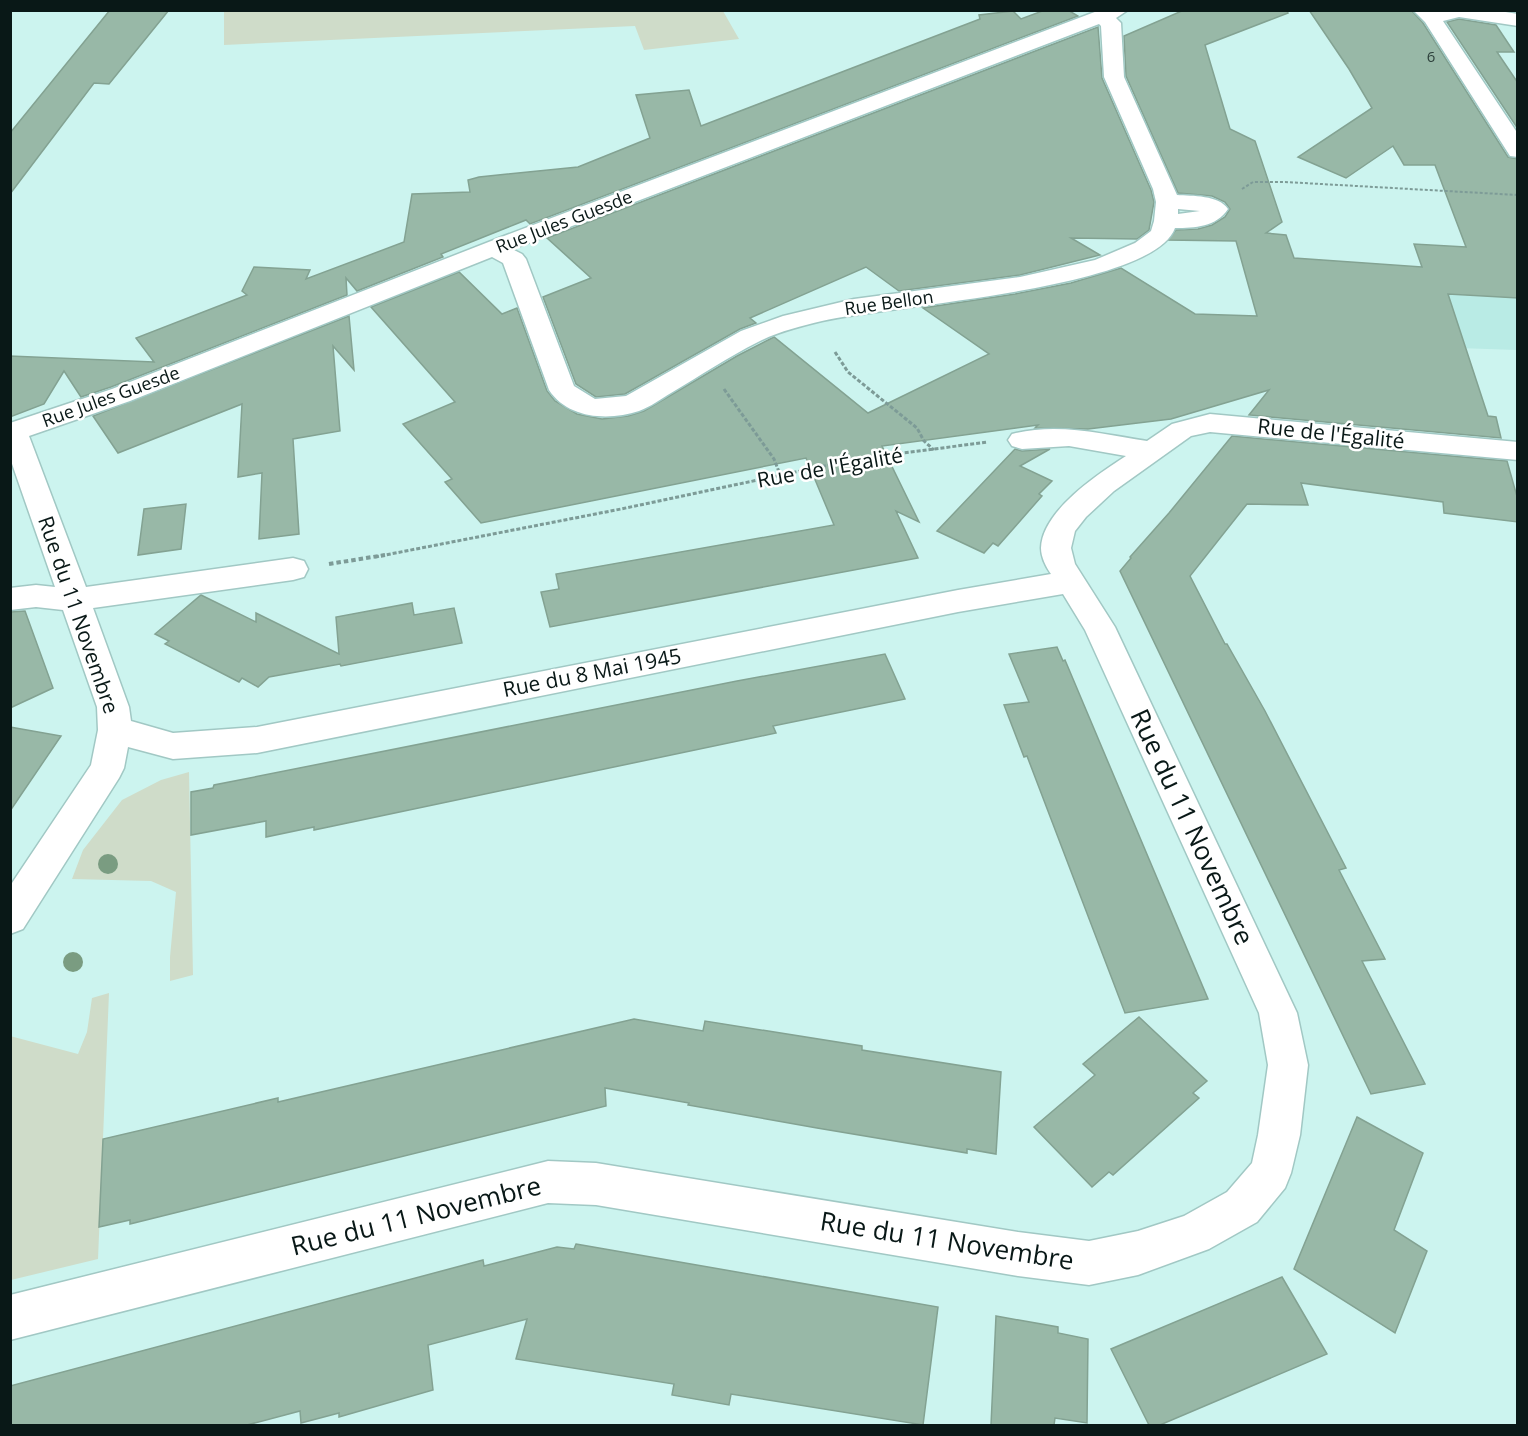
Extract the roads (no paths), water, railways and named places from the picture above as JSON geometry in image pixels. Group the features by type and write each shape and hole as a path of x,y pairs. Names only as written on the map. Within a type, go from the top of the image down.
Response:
{"street":[{"path":"1518,20 1459,11 1427,14 1518,151"},
{"path":"1110,14 1114,77 1119,92 1155,164 1164,219 1200,220 1211,216 1217,208"},
{"name":"Rue Jules Guesde","path":"12,433 121,395 493,249 1110,14"},
{"name":"Rue Bellon","path":"493,249 514,259 562,390 590,408 632,404 750,336 792,321 854,306 1020,284 1102,266 1143,248 1164,219"},
{"name":"Rue de l'Égalité","path":"1070,582 1060,565 1056,548 1061,529 1076,510 1104,484 1182,430 1210,423 1518,451"},
{"name":"Rue du 11 Novembre","path":"10,918 107,768 115,730 113,707 12,433"},
{"path":"1022,440 1069,437 1151,451"},
{"path":"10,599 36,596 75,600 293,569"},
{"name":"Rue du 11 Novembre","path":"10,1318 548,1182 596,1184 1018,1254 1089,1263 1138,1253 1194,1234 1242,1207 1270,1173 1279,1135 1288,1065 1278,1013 1099,627 1070,582"},
{"name":"Rue du 8 Mai 1945","path":"115,730 173,746 257,740 934,606 1070,582"}]}
